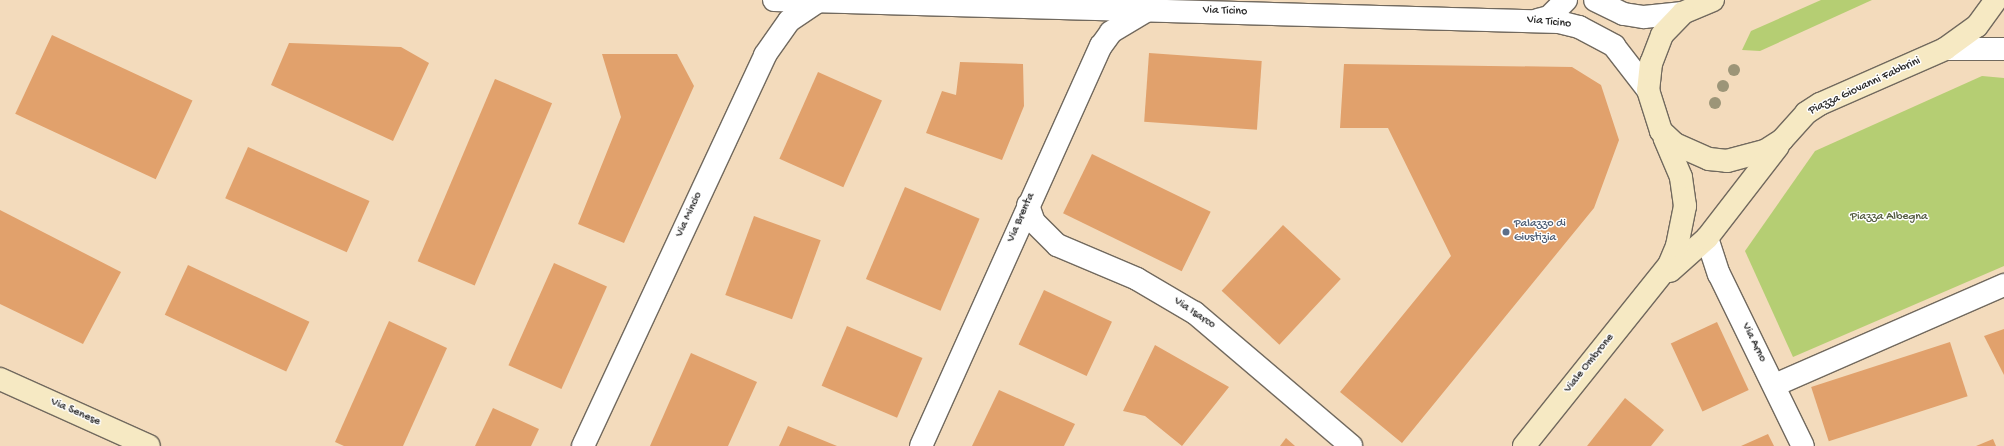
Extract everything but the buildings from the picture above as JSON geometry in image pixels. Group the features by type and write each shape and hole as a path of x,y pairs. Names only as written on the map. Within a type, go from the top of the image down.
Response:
{"main road":[{"path":"1661,131 1648,90 1654,49 1671,23 1683,13 1713,0"},
{"name":"Piazza Giovanni Fabbrini","path":"1661,131 1691,153 1727,161 1747,158 1782,140 1798,119 1820,104 1945,49 1977,26 1996,0"},
{"name":"Viale Ombrone","path":"1658,282 1677,246 1685,206 1681,177 1661,131"},
{"name":"Viale Ombrone","path":"1524,446 1658,282 1707,238 1782,140"},
{"name":"Via Senese","path":"0,380 149,446"}],"street":[{"name":"Via Ticino","path":"774,0 1538,20 1579,27 1598,35 1628,59 1648,90"},
{"path":"1538,20 1549,17 1566,0"},
{"path":"1595,0 1624,14 1644,17 1683,13"},
{"name":"Via Mincio","path":"583,446 765,55 789,21 816,1"},
{"name":"Via Brenta","path":"921,446 1028,205 1101,46 1115,28 1148,10"},
{"path":"1945,49 2004,49"},
{"name":"Via Isarco","path":"1028,205 1034,222 1057,245 1137,279 1195,313 1351,446"},
{"name":"Via Arno","path":"1707,238 1719,274 1803,446"},
{"path":"1774,385 2004,285"}],"green space":[{"path":"1821,0 1872,0 1760,51 1742,50 1751,31"},
{"name":"Piazza Albegna","path":"1982,76 2004,78 2004,266 1793,357 1745,251 1815,151"}],"place":[{"name":"Palazzo di Giustizia","path":"1506,232"}]}
